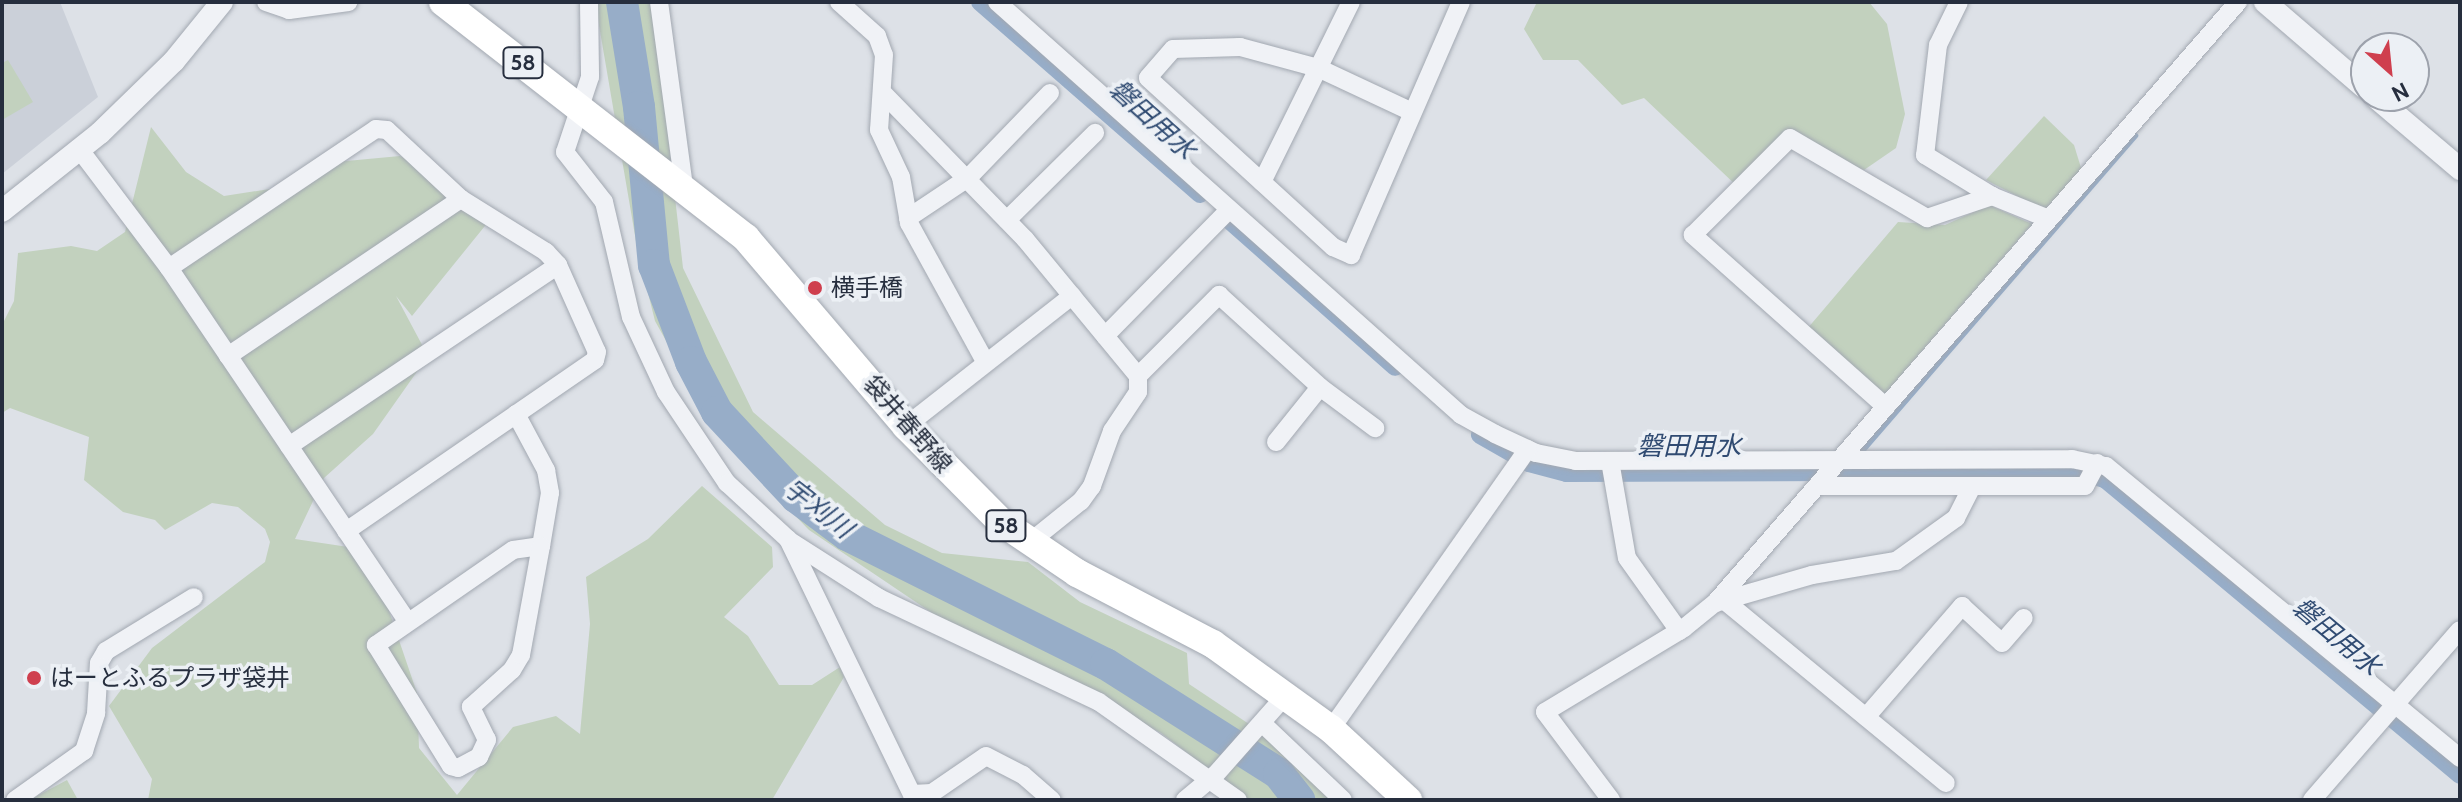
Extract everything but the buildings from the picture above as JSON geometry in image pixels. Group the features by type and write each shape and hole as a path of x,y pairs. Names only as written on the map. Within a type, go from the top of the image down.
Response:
{"main road":[{"name":"袋井春野線","path":"443,2 676,180 746,238 906,426 957,481 1029,543 1213,644 1331,729 1408,800"}],"street":[{"path":"2,211 80,150 174,61 222,2"},
{"path":"266,2 289,10 348,2"},
{"path":"589,2 592,116 565,152 604,202 611,250 631,317 666,392 727,483 788,539 879,598 1099,702 1214,777 1238,800"},
{"path":"659,2 676,180"},
{"path":"839,2 877,36 884,55 879,130 901,177 908,218 985,361"},
{"path":"997,2 1461,415 1528,449 1576,461 2072,459 2097,463 2127,480 2460,758"},
{"path":"1262,182 1351,2"},
{"path":"1410,111 1318,68 1240,47 1173,49 1148,78 1333,247 1351,255 1410,111 1461,2"},
{"path":"1959,2 1938,45 1925,155 1992,196 2049,219"},
{"path":"1611,800 1545,712 1679,631 1720,602 1840,459 2238,2"},
{"path":"2265,2 2350,75"},
{"path":"883,93 1007,220 1138,376 1138,392 1112,431 1092,486 1029,543"},
{"path":"908,218 968,178 1050,93"},
{"path":"2393,112 2460,169"},
{"path":"169,268 376,129 387,130 461,199 546,252 558,265 597,352 595,360 346,531"},
{"path":"1007,220 1095,133"},
{"path":"1886,407 1693,235 1790,138 1927,218 1992,196"},
{"path":"80,150 169,268 407,621"},
{"path":"228,356 461,199"},
{"path":"1105,336 1229,210"},
{"path":"289,446 558,265"},
{"path":"1138,376 1219,295 1320,387 1375,428"},
{"path":"906,426 985,361 1072,296"},
{"path":"1276,442 1320,387"},
{"path":"516,414 546,470 550,493 541,546 521,655 512,670 475,698 473,715 487,740 479,757 458,768 451,766 376,652 376,645 513,550 541,546"},
{"path":"1331,729 1528,449"},
{"path":"1610,461 1627,558 1679,631"},
{"path":"1817,486 2085,486 2097,463"},
{"path":"1720,602 1812,575 1896,561 1956,518 1972,486"},
{"path":"788,539 912,794 932,793 986,756 1023,775 1052,800"},
{"path":"15,800 84,751 96,713 99,663 106,651 194,597"},
{"path":"1720,602 1946,783"},
{"path":"1866,717 1962,606 2002,643 2024,618"},
{"path":"2312,800 2460,630"},
{"path":"1185,800 1214,777 1286,695"},
{"path":"1263,724 1343,800"}],"shaded area":[{"path":"2,2 60,2 98,97 2,174"}],"green space":[{"path":"595,2 653,2 683,268 753,412 885,525 942,553 1028,562 1080,602 1187,653 1189,684 1264,734 1335,800 1249,800 1161,733 941,619 809,530 721,439 655,321 638,253"},
{"path":"1537,2 1869,2 1887,24 1905,114 1896,148 1864,170 1782,137 1739,188 1644,98 1622,105 1578,60 1543,60 1524,29"},
{"path":"8,60 33,102 2,120 2,63"},
{"path":"2044,116 2074,145 2082,171 2044,210 1986,180"},
{"path":"151,127 186,172 224,196 276,188 325,163 400,156 437,172 493,216 412,316 396,296 428,356 373,434 324,478 295,539 355,548 371,558 417,693 419,748 457,795 513,727 556,716 580,734 590,624 586,577 648,539 702,486 772,547 773,567 724,617 748,636 779,685 812,685 840,667 844,677 772,800 148,800 152,779 109,706 152,648 265,562 270,542 265,529 238,507 212,503 165,530 155,520 123,512 84,480 89,437 10,408 2,413 2,325 14,301 18,253 71,246 97,251 125,232"},
{"path":"1989,205 2032,224 1883,396 1807,329 1898,222 1945,225"},
{"path":"67,780 78,800 31,800 35,797"}],"waterway":[{"name":"宇刈川","path":"622,2 639,107 654,265 691,362 717,412 796,497 847,535 1106,664 1279,774 1299,800"},
{"name":"磐田用水","path":"980,2 1200,194"},
{"path":"1859,454 2135,135"},
{"name":"磐田用水","path":"1228,219 1395,367"},
{"name":"磐田用水","path":"1480,435 1529,463 1567,473 2078,471 2105,479 2460,775"}],"place":[{"name":"横手橋","path":"815,288"},
{"name":"はーとふるプラザ袋井","path":"34,678"}]}
